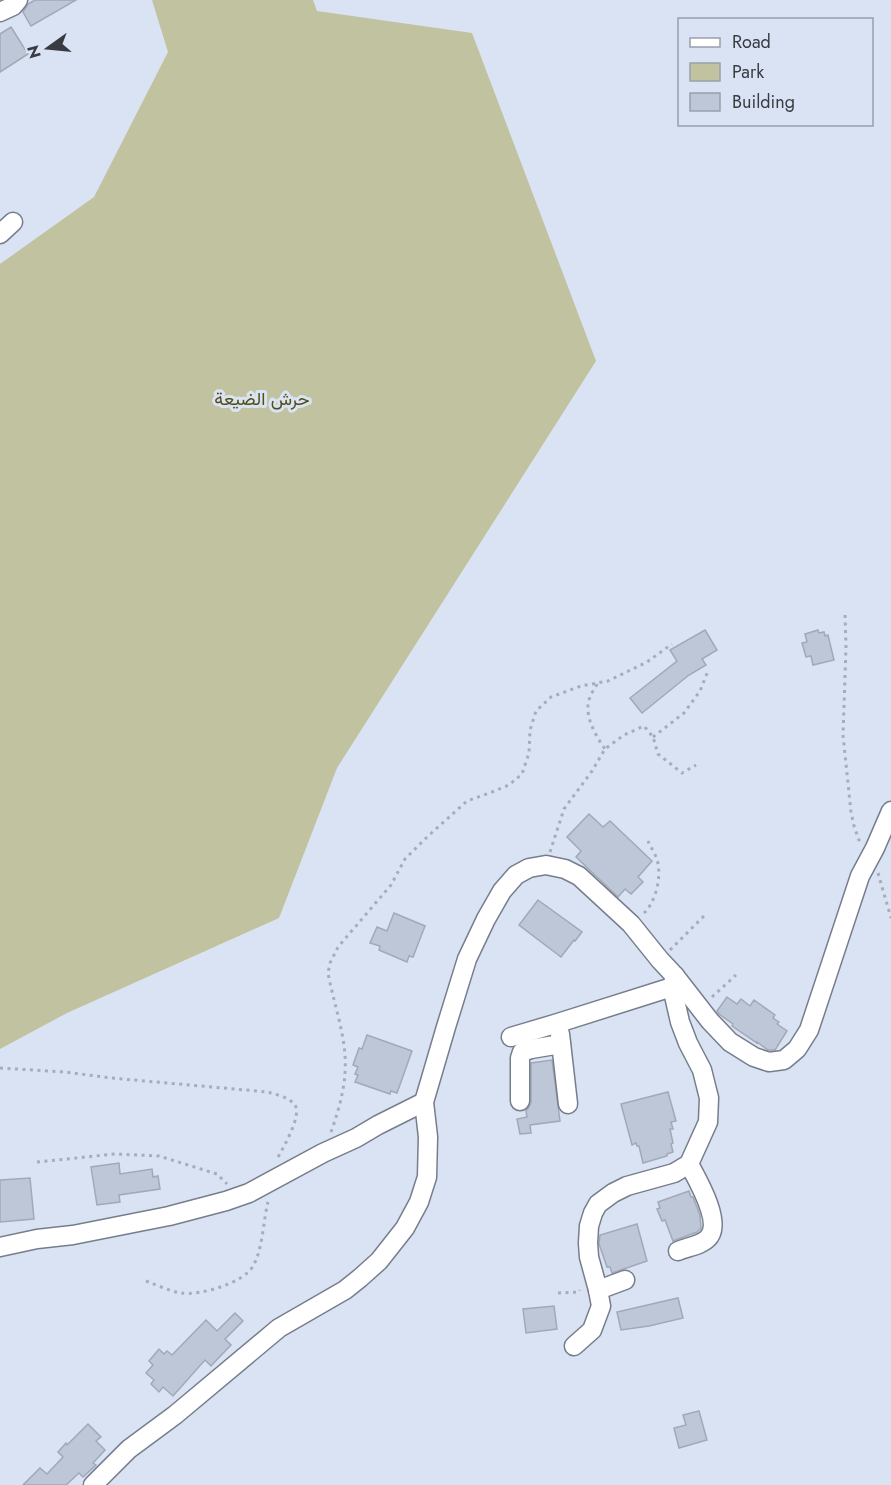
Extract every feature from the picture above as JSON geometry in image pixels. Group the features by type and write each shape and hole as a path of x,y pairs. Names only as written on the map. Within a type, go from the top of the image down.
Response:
{"street":[{"path":"0,12 13,6 18,0"},
{"path":"93,1485 129,1449 175,1415 270,1335 298,1316 345,1290 379,1261 405,1228 419,1202 427,1177 428,1137 424,1102 467,959 502,891 516,875 529,868 546,865 565,869 579,876 631,924 660,960 673,981 730,1042 754,1057 769,1062 784,1060 809,1030 860,876 877,852 891,811"},
{"path":"511,1037 558,1023 673,981"},
{"path":"573,1346 592,1330 601,1306 589,1257 588,1243 589,1226 598,1204 612,1193 627,1186 674,1173 689,1164 708,1122 709,1098 702,1070 680,1022 673,981"},
{"path":"558,1023 568,1104"},
{"path":"520,1101 522,1052 561,1044"},
{"path":"0,1246 73,1235 169,1216 239,1196 424,1102"},
{"path":"678,1251 707,1240 712,1232 712,1218 707,1202 689,1164"},
{"path":"598,1290 624,1280"}],"path":[{"path":"845,615 843,735 854,826 858,841 877,852 881,881 891,918"},
{"path":"323,1153 338,1114 344,1085 345,1054 328,973 338,946 391,885 405,859 426,838 467,801 509,785 522,774 529,753 530,730 536,711 551,697 581,686 608,681 647,662 672,644"},
{"path":"653,737 684,712 699,691 708,671"},
{"path":"598,683 590,698 588,708 597,737 605,748"},
{"path":"546,865 564,809 592,771 605,748 624,735 644,726 653,737 658,754 682,773 696,765"},
{"path":"631,924 648,909 657,890 658,864 648,841"},
{"path":"660,960 704,916"},
{"path":"700,1008 736,975"},
{"path":"0,1068 65,1072 268,1092 281,1096 296,1106 297,1115 276,1161"},
{"path":"37,1162 115,1154 159,1156 217,1174 239,1196"},
{"path":"146,1281 182,1293 202,1293 232,1283 246,1275 254,1266 274,1180"}],"green space":[{"name":"حرش الضيعة","path":"152,0 313,0 317,11 472,33 596,361 337,768 279,918 67,1013 0,1049 0,264 94,197 168,52"}],"building":[{"path":"35,0 76,0 31,26 23,12 28,4"},
{"path":"11,27 28,54 0,72 0,34"},
{"path":"705,630 717,650 702,659 706,665 689,675 642,713 630,698 677,661 670,650"},
{"path":"818,630 819,633 824,632 825,636 828,635 834,660 813,665 811,656 806,657 802,643 807,642 805,634"},
{"path":"589,814 603,827 610,821 652,861 638,877 643,882 631,894 625,889 618,897 576,857 581,851 567,837"},
{"path":"538,900 582,932 561,957 519,925"},
{"path":"394,913 425,926 413,957 409,956 407,962 379,950 380,946 370,943 377,927 387,931"},
{"path":"727,997 737,1004 741,999 750,1006 754,1000 775,1015 773,1018 779,1022 777,1024 787,1031 775,1050 768,1050 757,1043 719,1014 717,1011"},
{"path":"367,1035 412,1051 397,1093 391,1091 390,1094 355,1082 358,1067 353,1065"},
{"path":"552,1060 560,1121 530,1125 531,1133 520,1134 517,1119 527,1117 526,1111 531,1102 531,1063"},
{"path":"668,1092 676,1121 671,1122 673,1129 670,1129 673,1152 643,1163 639,1146 636,1143 632,1145 621,1104"},
{"path":"119,1163 120,1174 152,1169 153,1177 158,1176 160,1189 119,1195 120,1202 97,1205 91,1167"},
{"path":"30,1178 34,1219 0,1222 0,1180"},
{"path":"689,1191 700,1215 701,1228 697,1232 673,1241 665,1220 662,1221 657,1209 660,1208 658,1202"},
{"path":"637,1224 647,1261 612,1273 610,1267 607,1267 599,1244 600,1235"},
{"path":"678,1298 683,1318 621,1330 617,1312"},
{"path":"554,1306 557,1329 526,1333 523,1309"},
{"path":"235,1313 243,1321 225,1339 231,1345 211,1366 205,1360 173,1396 163,1387 159,1392 151,1384 154,1380 146,1373 153,1365 149,1361 159,1349 164,1354 167,1351 172,1355 206,1320 217,1331"},
{"path":"699,1411 707,1440 679,1448 674,1428 686,1425 683,1415"},
{"path":"88,1424 101,1437 96,1441 105,1450 93,1463 96,1465 83,1477 79,1473 66,1485 23,1485 40,1468 47,1474 63,1457 58,1452"}]}
